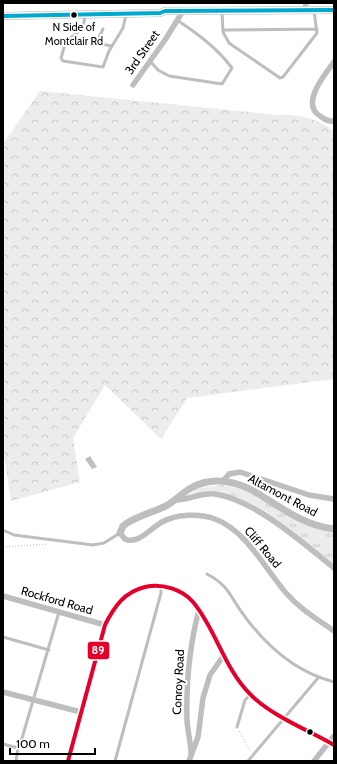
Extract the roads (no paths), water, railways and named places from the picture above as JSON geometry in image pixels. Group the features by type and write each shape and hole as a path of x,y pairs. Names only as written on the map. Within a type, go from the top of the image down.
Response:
{"main road":[{"path":"3,16 85,15 306,6 334,10"}],"street":[{"name":"3rd Street","path":"132,85 150,61 183,11"},
{"path":"334,62 314,92 312,103 317,115 329,122 334,121"},
{"path":"223,481 228,474 240,472 309,495 334,499"},
{"name":"Altamont Road","path":"120,533 123,526 127,523 176,500 198,485 223,481 233,482 252,489 296,518 334,529"},
{"path":"176,500 185,500 197,495 215,494 252,506 334,568"},
{"name":"Cliff Road","path":"120,533 125,539 134,540 162,522 172,518 195,516 215,519 235,531 256,553 287,594 302,609 334,631"},
{"path":"68,761 105,625 113,608 124,597 139,589 151,586 180,592 192,601 199,610 235,675 250,695 269,709 331,744"},
{"name":"Rockford Road","path":"3,596 105,625"},
{"name":"Conroy Road","path":"190,758 191,742 187,724 186,686 192,634 199,610"},
{"path":"190,758 198,737 203,698 210,675 224,654"},
{"path":"3,692 81,712"},
{"path":"314,761 331,744 334,736"}],"lane":[{"path":"222,10 223,30 229,43 280,78 283,77 317,32 314,22 316,7"},
{"path":"85,15 83,27 74,36 66,41 61,58 63,61 103,67 112,46 123,28 126,13"},
{"path":"150,61 158,70 169,76 222,84 232,68 225,59 199,35 177,20"},
{"path":"102,29 97,41 100,44 112,46"},
{"path":"223,30 317,29"},
{"name":"Altamont Road","path":"3,530 14,535 93,545 104,543 120,533"},
{"path":"207,574 220,580 229,591 242,613 260,635 291,664 318,678 334,682"},
{"path":"114,761 161,593 161,587"},
{"path":"16,761 18,748 49,650 59,612"},
{"path":"3,637 49,650"},
{"path":"248,761 286,718 318,678"},
{"path":"237,727 245,700 250,695"},
{"path":"3,744 18,748"}],"place":[{"name":"N Side of Montclair Rd","path":"74,15"}]}
